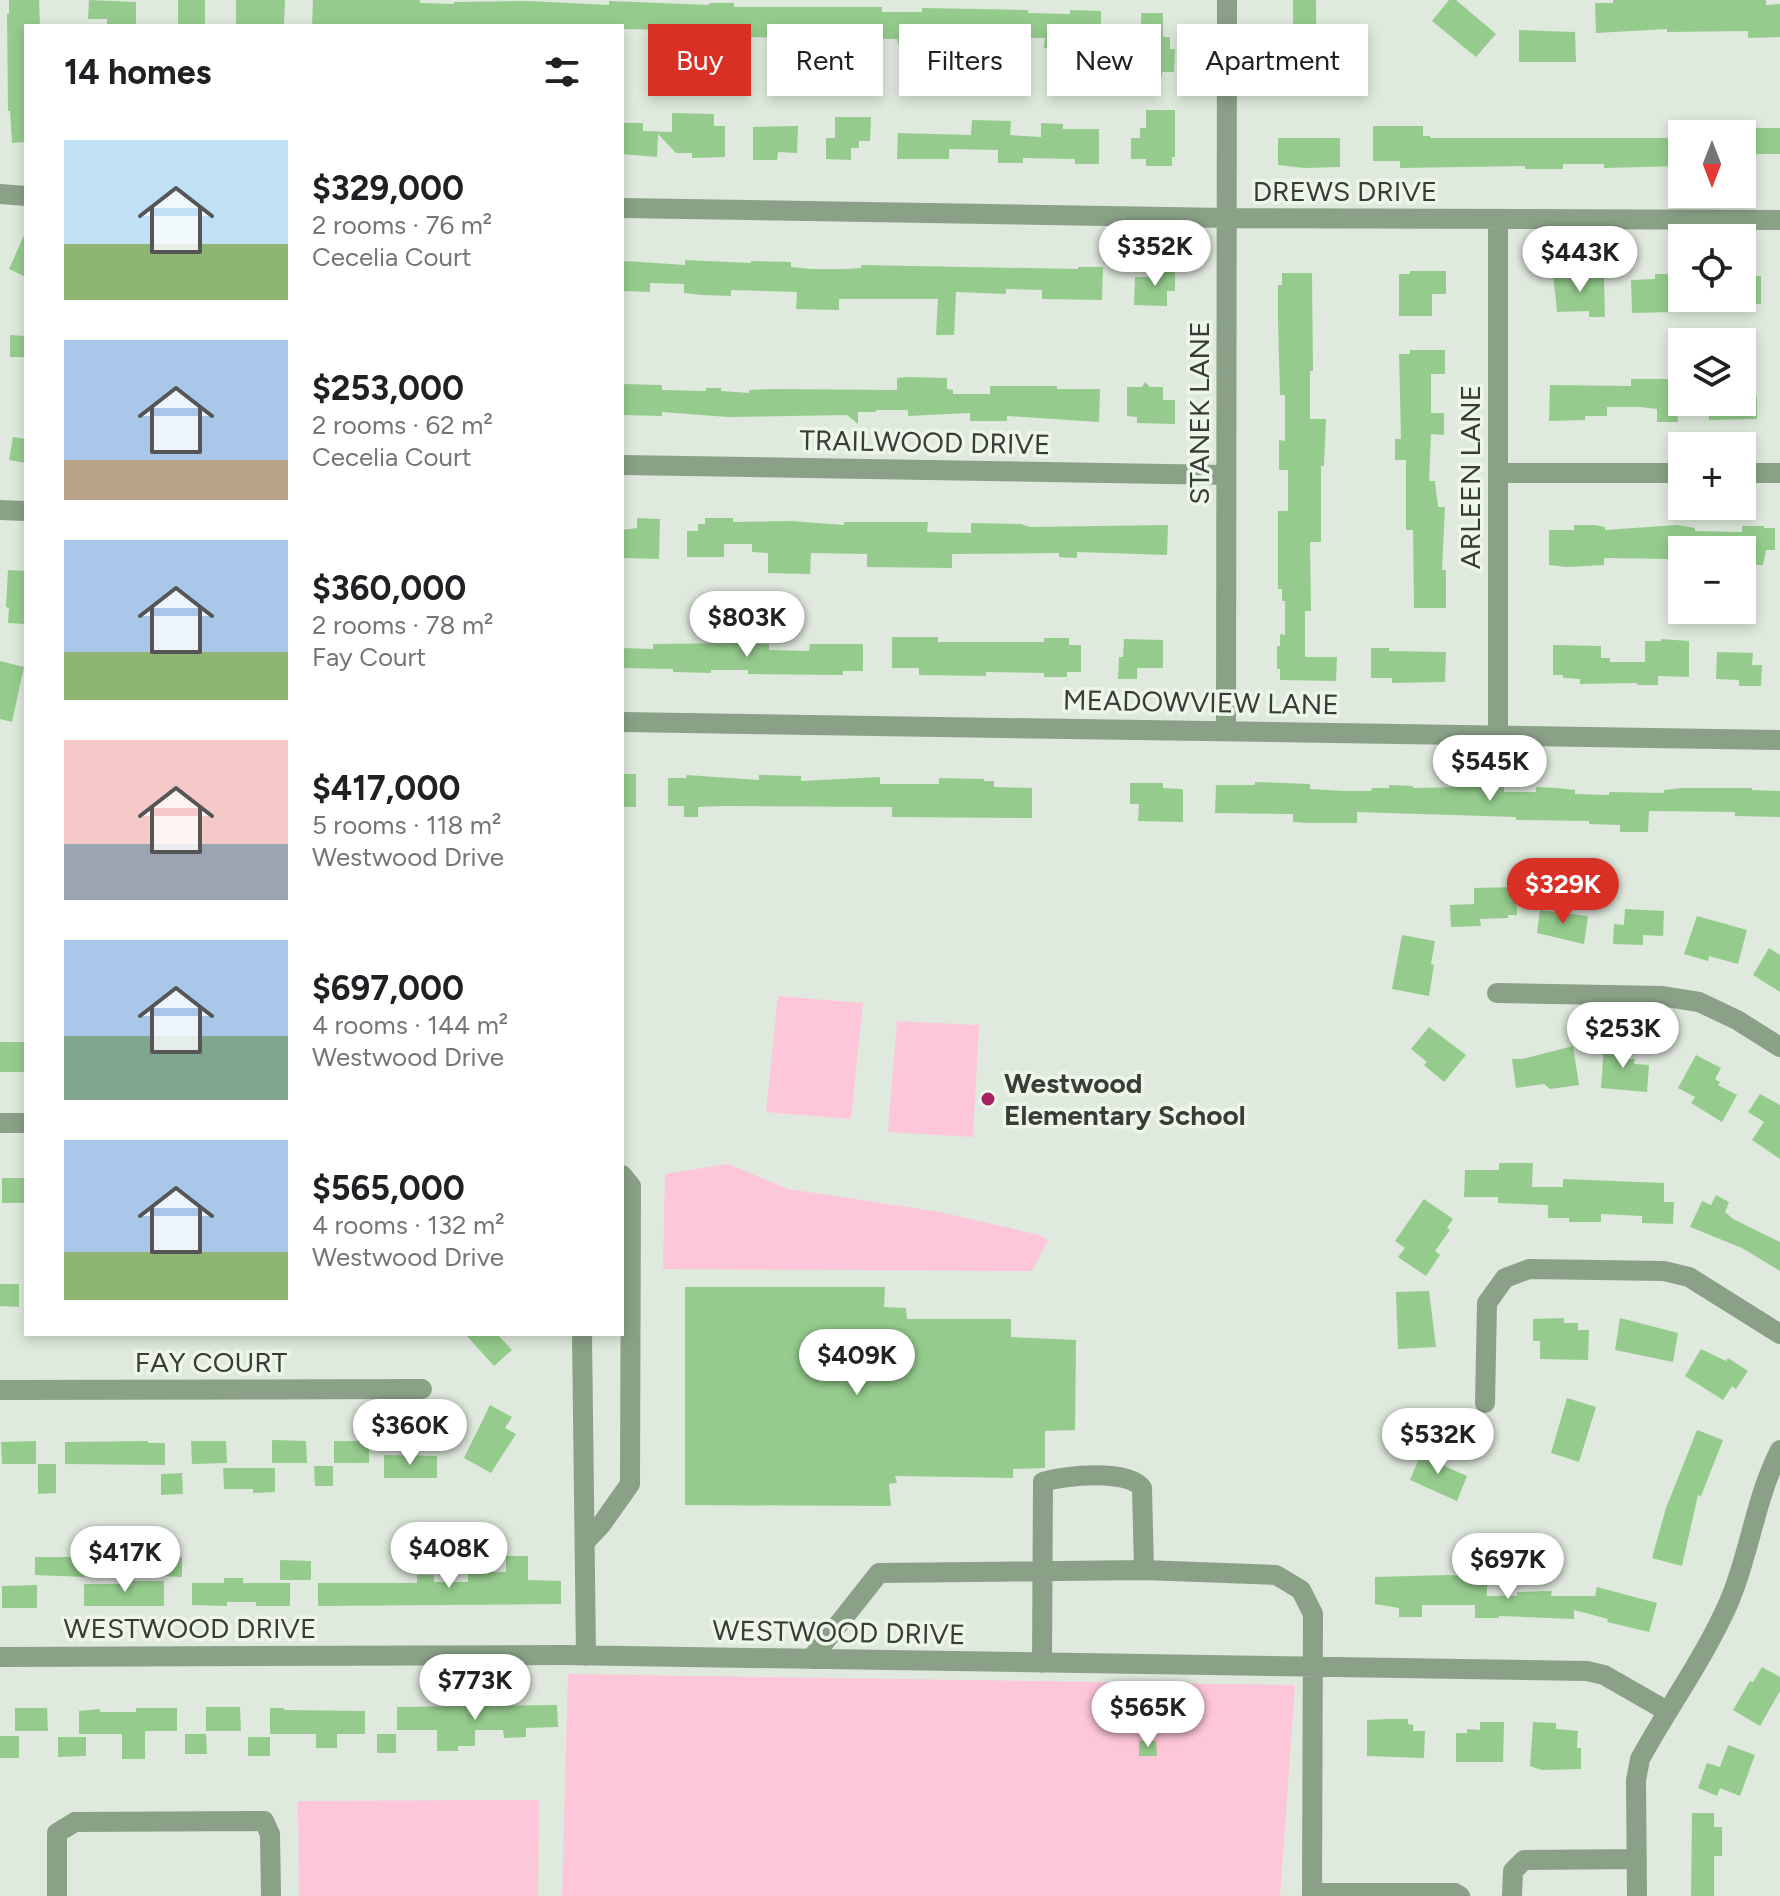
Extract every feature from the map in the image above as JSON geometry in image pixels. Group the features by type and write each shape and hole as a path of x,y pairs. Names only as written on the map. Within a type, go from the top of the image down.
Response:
{"street":[{"name":"STANEK LANE","path":"1226,731 1227,0"},
{"path":"0,194 24,196"},
{"name":"DREWS DRIVE","path":"624,208 1227,218 1780,220"},
{"name":"ARLEEN LANE","path":"1498,220 1498,734"},
{"name":"TRAILWOOD DRIVE","path":"624,465 1226,475"},
{"path":"1498,473 1668,473"},
{"path":"1756,473 1780,473"},
{"path":"0,510 24,511"},
{"name":"MEADOWVIEW LANE","path":"624,722 1780,740"},
{"path":"1497,993 1661,996 1699,1002 1737,1020 1780,1047"},
{"path":"0,1123 24,1123"},
{"path":"585,1542 630,1484 631,1186 624,1177"},
{"path":"1485,1403 1487,1303 1505,1278 1529,1269 1664,1271 1689,1277 1780,1334"},
{"path":"582,1336 586,1656"},
{"name":"FAY COURT","path":"0,1390 422,1389"},
{"path":"1637,1896 1636,1780 1640,1759 1711,1640 1730,1600 1757,1505 1780,1450"},
{"path":"1042,1663 1043,1482 1057,1478 1124,1476 1137,1480 1142,1488 1144,1570"},
{"path":"811,1659 879,1573 1144,1570 1276,1575 1301,1590 1313,1614 1312,1895 1455,1893 1460,1896"},
{"name":"WESTWOOD DRIVE","path":"0,1657 586,1656 1587,1671 1604,1675 1667,1711"},
{"path":"57,1896 57,1833 75,1822 264,1821 270,1834 271,1896"},
{"path":"1512,1896 1513,1871 1524,1860 1637,1859"}],"shaded area":[{"path":"778,996 863,1003 851,1119 766,1112"},
{"path":"897,1021 979,1025 973,1137 888,1132"},
{"path":"728,1164 788,1189 940,1212 1039,1235 1048,1241 1032,1271 663,1269 665,1174"},
{"path":"568,1674 1295,1685 1280,1896 562,1896"},
{"path":"539,1800 538,1896 299,1896 298,1801"}],"building":[{"path":"9,0 39,0 40,24 24,24 24,142 12,143 8,111"},
{"path":"89,0 136,2 136,24 107,24 107,19 88,19"},
{"path":"178,0 205,0 205,24 178,24"},
{"path":"236,0 285,0 284,24 236,24"},
{"path":"313,0 420,0 420,3 454,4 528,1 609,5 609,1 734,3 734,7 882,7 882,12 922,12 922,8 1070,14 1070,10 1101,11 1101,24 1047,24 1047,48 1044,48 1045,38 1031,38 1031,24 899,24 899,46 897,39 883,39 883,24 767,24 767,37 751,37 751,24 648,24 648,30 624,29 624,24 312,24"},
{"path":"1293,0 1316,0 1316,24 1293,24"},
{"path":"1449,0 1456,0 1496,34 1476,57 1432,21"},
{"path":"1613,0 1766,0 1766,5 1780,4 1780,37 1748,38 1748,31 1667,32 1667,29 1596,33 1595,3 1613,3"},
{"path":"1141,13 1163,13 1163,37 1170,37 1170,49 1175,49 1174,72 1162,72 1161,77 1161,24 1141,24"},
{"path":"1519,30 1575,32 1576,62 1519,62"},
{"path":"1146,110 1175,110 1175,157 1172,157 1172,166 1146,166 1146,159 1131,159 1131,138 1140,138 1140,128 1146,128"},
{"path":"672,113 714,114 714,126 725,126 725,157 692,158 692,153 676,153 658,134 657,157 624,154 624,123 643,123 643,131 672,132"},
{"path":"835,117 871,117 870,141 859,141 859,148 851,148 851,160 826,159 826,138 835,138"},
{"path":"972,120 1011,121 1010,135 1041,137 1041,123 1063,124 1063,129 1099,129 1099,164 1075,164 1075,159 1023,158 1023,163 998,163 998,150 949,149 949,159 897,159 898,133 971,135"},
{"path":"798,126 797,153 778,152 777,160 753,160 753,127"},
{"path":"1373,126 1423,126 1423,136 1430,138 1668,138 1668,166 1604,168 1604,164 1563,164 1563,169 1525,169 1525,166 1400,168 1400,161 1373,161"},
{"path":"1756,128 1780,128 1780,154 1756,154"},
{"path":"1278,138 1340,138 1340,167 1278,165"},
{"path":"24,235 24,276 9,269"},
{"path":"685,260 791,262 791,267 811,269 861,268 861,265 1103,267 1102,300 1042,299 1042,290 1006,289 1006,294 956,292 954,335 936,335 938,299 839,299 839,310 796,309 797,292 731,290 731,296 703,295 684,293 684,284 650,283 650,292 624,291 625,261 685,265"},
{"path":"1153,268 1175,269 1175,291 1167,291 1167,306 1134,305 1135,277 1153,277"},
{"path":"1410,271 1446,271 1446,294 1432,294 1432,316 1399,316 1399,274 1410,274"},
{"path":"1282,273 1312,273 1310,419 1326,419 1324,466 1321,466 1321,542 1310,542 1311,611 1305,611 1305,657 1337,657 1336,681 1280,680 1280,669 1277,669 1277,646 1280,646 1280,634 1285,635 1285,601 1282,601 1282,589 1278,589 1278,511 1288,511 1288,470 1279,470 1279,440 1285,441 1285,395 1280,395 1278,322 1278,285 1282,285"},
{"path":"1577,273 1577,278 1604,277 1605,317 1589,317 1589,311 1557,312 1553,274"},
{"path":"1655,274 1668,274 1668,312 1676,312 1632,313 1631,280 1655,279"},
{"path":"1756,276 1761,276 1761,304 1756,304"},
{"path":"10,335 24,336 24,357 10,357"},
{"path":"1410,350 1445,350 1445,374 1431,374 1431,413 1444,413 1444,435 1431,434 1429,481 1435,481 1438,507 1445,507 1442,570 1446,570 1446,608 1414,608 1413,530 1406,530 1406,460 1395,460 1395,439 1401,439 1399,354 1410,354"},
{"path":"897,378 947,378 947,389 953,390 953,394 990,394 990,386 1100,389 1099,422 1007,416 1007,421 970,421 970,413 908,416 908,410 858,412 858,424 847,415 728,417 662,412 662,416 624,415 624,384 662,385 662,390 706,391 706,388 721,388 721,391 749,393 749,390 772,389 897,390"},
{"path":"1631,379 1668,379 1668,416 1678,416 1678,422 1657,422 1657,409 1640,407 1607,407 1607,416 1549,421 1550,385 1631,386"},
{"path":"1145,382 1150,387 1163,387 1163,400 1175,400 1175,424 1137,423 1137,417 1127,416 1127,387 1142,387"},
{"path":"1757,397 1757,419 1709,420 1709,416 1756,416"},
{"path":"13,437 24,439 24,463 9,460"},
{"path":"637,518 660,519 659,559 624,558 624,530 637,528"},
{"path":"705,518 733,518 733,522 791,521 844,525 844,522 928,522 927,532 971,533 971,523 1030,527 1168,525 1167,555 1077,552 1077,558 1059,557 1059,553 952,554 952,568 867,567 867,554 811,553 810,574 768,573 768,553 752,552 752,544 724,544 724,557 687,557 687,531 698,531 698,524 705,524"},
{"path":"1574,525 1595,525 1605,527 1605,530 1677,525 1695,528 1695,531 1742,532 1742,526 1764,526 1775,528 1775,550 1766,550 1763,565 1756,565 1756,536 1668,536 1668,559 1604,558 1604,565 1549,565 1549,530 1574,530"},
{"path":"8,570 24,571 24,624 8,623 9,608 6,607"},
{"path":"892,637 938,637 938,642 1044,642 1044,638 1069,638 1069,645 1081,645 1081,672 1067,672 1067,677 1044,677 1044,673 986,672 986,676 919,675 919,668 892,668"},
{"path":"1124,639 1163,640 1163,668 1137,668 1137,679 1118,679"},
{"path":"1645,641 1689,641 1689,677 1658,676 1658,685 1637,685 1580,684 1580,679 1553,675 1553,645 1601,646 1601,658 1610,658 1610,662 1645,662"},
{"path":"653,644 769,644 769,650 809,651 810,644 863,644 863,671 843,671 843,675 748,674 748,670 711,670 711,673 624,668 624,648 653,649"},
{"path":"1371,648 1446,652 1445,682 1392,683 1392,678 1371,678"},
{"path":"1717,652 1753,653 1752,665 1762,665 1761,686 1739,686 1739,680 1716,679"},
{"path":"0,661 24,667 12,722 0,719"},
{"path":"624,774 636,774 636,807 624,807"},
{"path":"687,775 759,780 759,775 801,776 801,781 880,777 880,784 939,784 939,778 984,779 994,781 994,787 1032,788 1032,818 892,817 892,807 722,806 698,807 698,817 684,817 684,806 668,806 668,778 686,778"},
{"path":"1255,782 1310,784 1310,789 1345,791 1371,791 1372,788 1389,788 1389,785 1413,788 1504,786 1504,792 1536,792 1536,787 1575,790 1575,794 1609,795 1609,792 1664,793 1664,790 1681,788 1752,788 1780,791 1780,817 1735,816 1735,812 1649,811 1648,832 1620,832 1620,825 1589,824 1589,821 1516,820 1516,817 1357,812 1357,823 1309,823 1293,822 1293,814 1215,813 1216,785 1255,785"},
{"path":"1130,783 1163,783 1163,788 1183,790 1183,822 1138,821 1139,804 1130,804"},
{"path":"1516,887 1517,915 1480,919 1481,926 1451,927 1450,905 1474,904 1474,888"},
{"path":"1625,909 1664,911 1663,936 1643,935 1643,945 1613,944 1614,924 1624,925"},
{"path":"1540,910 1588,916 1584,944 1537,933"},
{"path":"1697,916 1747,930 1738,964 1709,956 1708,961 1684,954"},
{"path":"1402,935 1435,941 1429,996 1392,989"},
{"path":"1769,948 1780,955 1780,992 1753,975"},
{"path":"1429,1027 1466,1055 1444,1082 1411,1049"},
{"path":"0,1042 24,1042 24,1072 0,1072"},
{"path":"1604,1044 1629,1046 1628,1059 1635,1059 1634,1064 1649,1065 1647,1092 1601,1088"},
{"path":"1573,1046 1579,1085 1550,1089 1544,1084 1516,1088 1512,1059"},
{"path":"1696,1055 1721,1068 1715,1079 1720,1082 1718,1085 1737,1095 1722,1122 1691,1103 1695,1097 1678,1088"},
{"path":"1760,1094 1780,1105 1780,1159 1752,1140 1764,1122 1748,1112"},
{"path":"1499,1163 1533,1163 1532,1187 1563,1187 1563,1179 1664,1183 1664,1202 1674,1202 1673,1224 1642,1223 1642,1216 1601,1214 1601,1222 1569,1222 1569,1218 1548,1218 1548,1205 1498,1203 1498,1197 1464,1197 1465,1170 1499,1170"},
{"path":"2,1178 24,1178 24,1203 2,1203"},
{"path":"1716,1195 1729,1202 1725,1212 1733,1219 1780,1242 1780,1271 1742,1248 1690,1227 1702,1201 1711,1205"},
{"path":"1424,1199 1453,1219 1447,1228 1450,1230 1435,1251 1440,1255 1426,1276 1398,1257 1405,1248 1395,1241"},
{"path":"0,1284 19,1284 19,1307 0,1306"},
{"path":"685,1287 885,1287 884,1307 906,1308 907,1319 1011,1319 1011,1337 1076,1340 1075,1430 1045,1431 1045,1468 1013,1469 1013,1478 895,1476 897,1483 889,1484 891,1506 685,1505"},
{"path":"1429,1291 1436,1347 1398,1349 1396,1292"},
{"path":"1564,1318 1564,1323 1578,1323 1578,1330 1589,1330 1588,1360 1540,1359 1540,1341 1533,1341 1533,1319"},
{"path":"1620,1318 1678,1333 1673,1362 1615,1350"},
{"path":"467,1336 499,1336 512,1350 494,1366"},
{"path":"1701,1349 1726,1361 1728,1358 1748,1371 1736,1389 1732,1386 1723,1400 1685,1376"},
{"path":"1567,1398 1596,1407 1579,1462 1551,1453"},
{"path":"490,1405 512,1417 505,1428 516,1434 491,1473 464,1458"},
{"path":"1697,1430 1723,1440 1701,1496 1698,1495 1682,1566 1652,1558 1666,1508"},
{"path":"272,1440 306,1441 307,1463 272,1463"},
{"path":"36,1441 36,1464 2,1464 1,1442"},
{"path":"191,1441 226,1441 227,1463 192,1464"},
{"path":"334,1441 369,1441 369,1463 334,1463"},
{"path":"65,1442 165,1443 165,1465 65,1464"},
{"path":"1423,1449 1444,1458 1442,1465 1467,1476 1457,1501 1410,1480"},
{"path":"384,1455 437,1456 437,1478 384,1478"},
{"path":"38,1464 56,1464 56,1493 38,1494"},
{"path":"314,1466 333,1466 333,1486 315,1486"},
{"path":"223,1468 275,1468 275,1492 224,1489"},
{"path":"182,1473 183,1494 161,1495 161,1474"},
{"path":"506,1556 528,1556 528,1580 561,1581 561,1604 318,1606 318,1583 417,1583 417,1575 434,1575 434,1582 468,1582 468,1572 506,1572"},
{"path":"35,1557 84,1557 84,1577 35,1575"},
{"path":"162,1557 182,1557 182,1577 162,1576"},
{"path":"280,1560 311,1561 311,1580 280,1580"},
{"path":"1375,1577 1487,1577 1487,1596 1552,1591 1551,1596 1595,1596 1597,1587 1657,1603 1649,1632 1574,1610 1574,1619 1475,1618 1475,1605 1422,1605 1422,1617 1399,1617 1399,1608 1375,1604"},
{"path":"224,1578 243,1578 243,1583 290,1583 290,1606 256,1606 256,1602 227,1602 227,1606 192,1605 192,1583 224,1583"},
{"path":"129,1581 164,1581 164,1606 84,1606 84,1584 129,1584"},
{"path":"37,1585 37,1608 2,1608 2,1586"},
{"path":"1762,1667 1780,1677 1780,1691 1760,1726 1733,1710"},
{"path":"557,1705 558,1727 526,1728 526,1737 504,1738 503,1730 475,1730 475,1746 458,1746 458,1751 437,1751 437,1730 397,1730 397,1707"},
{"path":"206,1707 240,1707 241,1731 206,1731"},
{"path":"15,1708 47,1708 48,1731 15,1731"},
{"path":"136,1708 177,1708 177,1731 145,1731 145,1759 122,1759 122,1734 79,1734 79,1711 136,1712"},
{"path":"270,1708 365,1711 365,1734 337,1734 337,1748 316,1748 316,1734 270,1734"},
{"path":"1408,1719 1413,1731 1425,1731 1424,1758 1367,1756 1367,1720"},
{"path":"1480,1722 1504,1722 1503,1762 1456,1762 1456,1733 1467,1733 1467,1729 1480,1730"},
{"path":"1533,1722 1556,1723 1556,1729 1578,1731 1581,1769 1542,1770 1530,1766"},
{"path":"185,1734 206,1734 207,1754 185,1754"},
{"path":"377,1734 396,1734 396,1753 377,1753"},
{"path":"0,1736 19,1736 19,1758 0,1758"},
{"path":"58,1737 86,1737 86,1756 58,1757"},
{"path":"248,1737 270,1737 270,1756 248,1756"},
{"path":"1139,1741 1156,1741 1157,1756 1139,1756"},
{"path":"1728,1745 1755,1755 1740,1796 1720,1788 1717,1796 1698,1788 1707,1763 1720,1767"},
{"path":"1692,1813 1714,1813 1714,1827 1722,1827 1722,1856 1714,1856 1714,1896 1691,1896"}],"place":[{"name":"Westwood Elementary School","path":"988,1099"}]}
